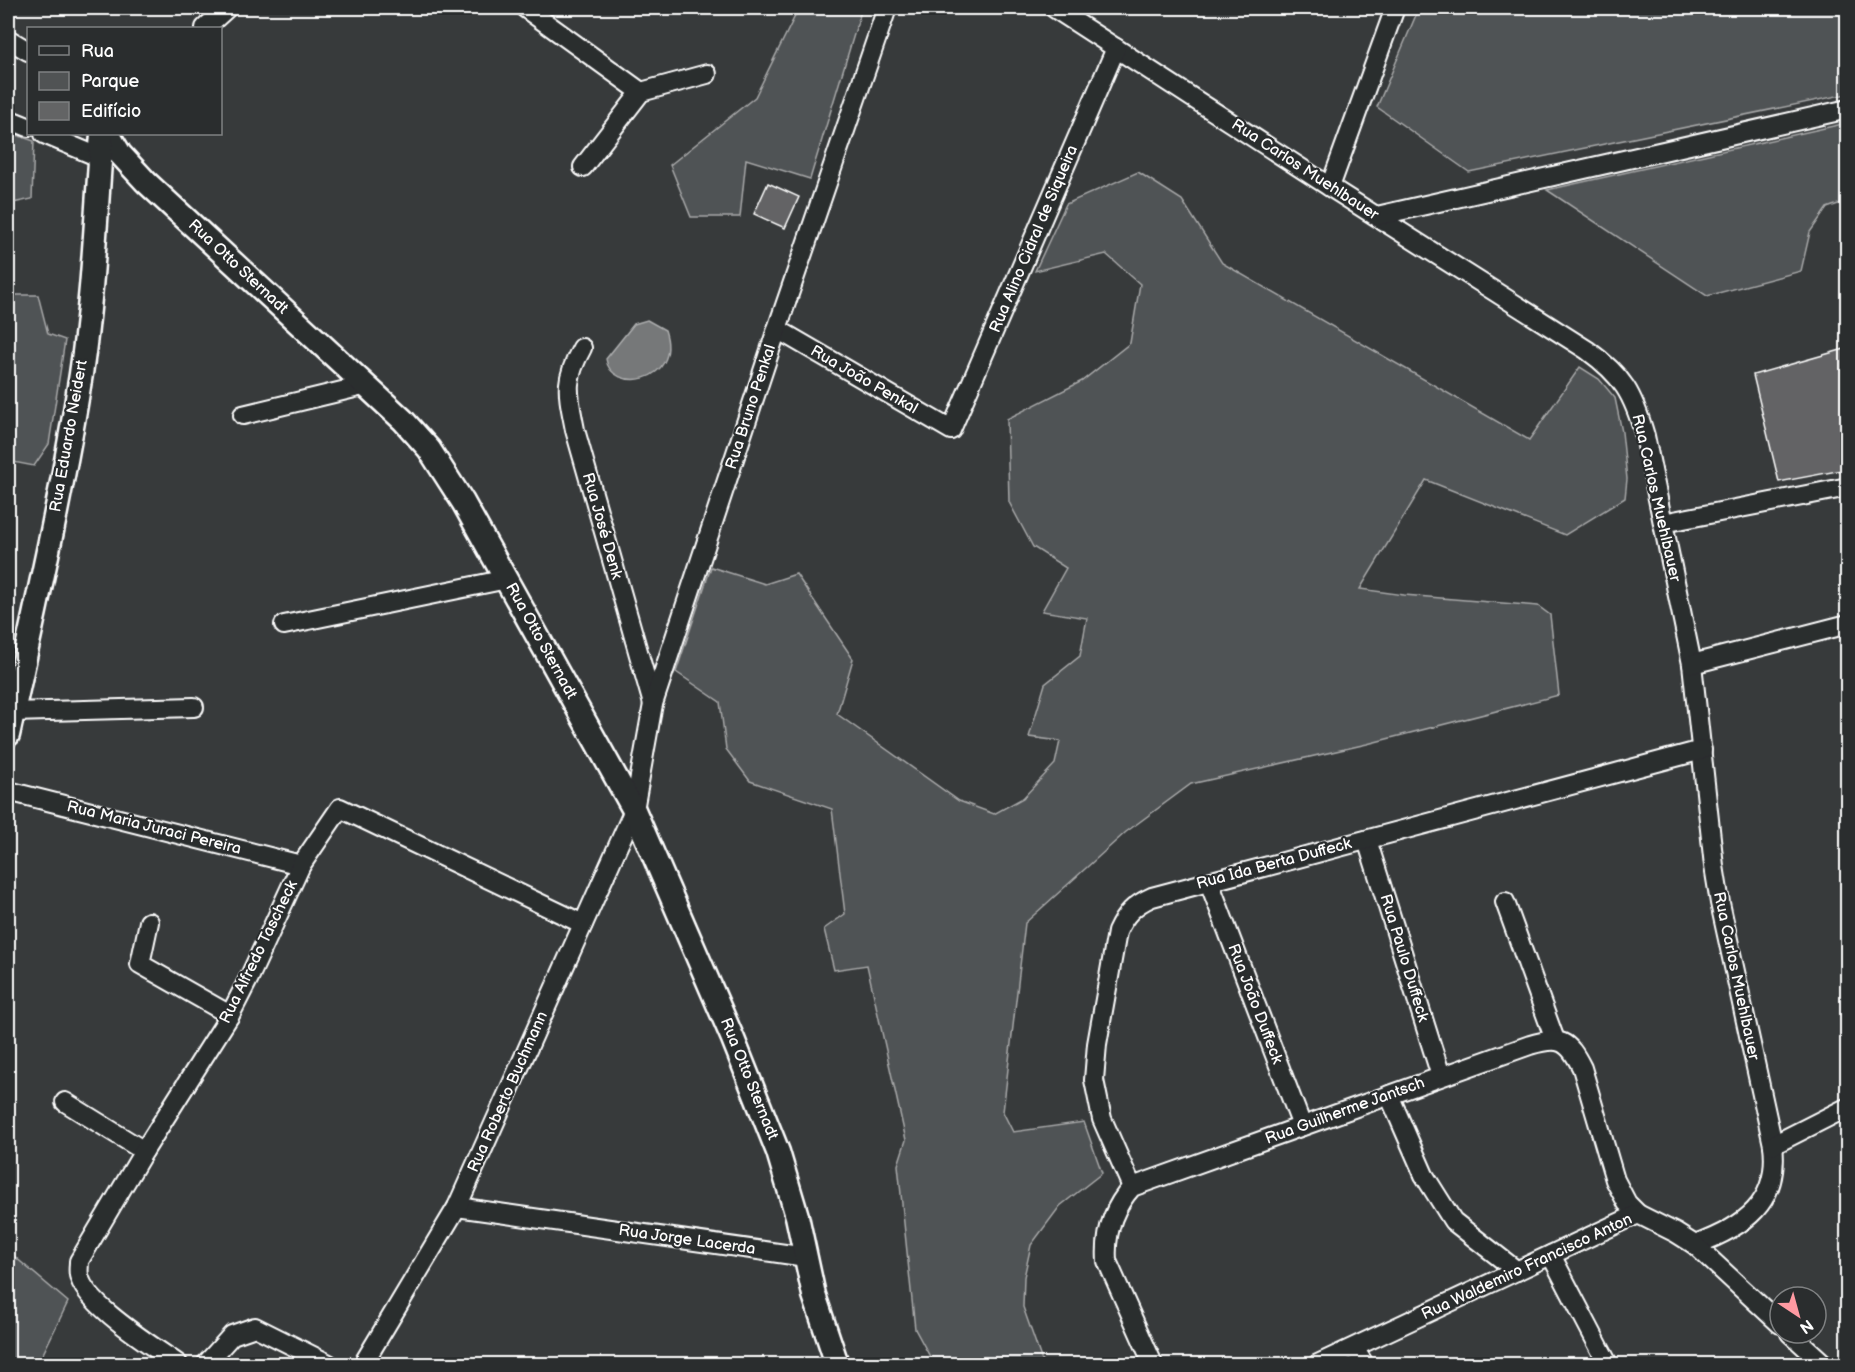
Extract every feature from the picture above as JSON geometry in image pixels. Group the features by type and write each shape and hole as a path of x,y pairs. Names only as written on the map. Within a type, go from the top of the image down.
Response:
{"main road":[{"name":"Rua Eduardo Neidert","path":"8,735 61,482 81,372 93,270 102,135"},
{"name":"Rua Otto Sternadt","path":"109,135 120,154 146,182 417,434 463,502 634,810 733,1039 778,1152 797,1216 806,1257"},
{"path":"806,1257 822,1323 837,1365"}],"street":[{"path":"205,27 227,8"},
{"path":"525,8 641,92"},
{"name":"Rua Bruno Penkal","path":"634,810 653,705 777,329 887,8"},
{"name":"Rua Carlos Muehlbauer","path":"1054,8 1587,350 1615,373 1627,387 1645,436 1692,664 1720,903 1773,1145"},
{"path":"1330,187 1395,8"},
{"path":"8,39 27,50"},
{"name":"Rua Alino Cidral de Siqueira","path":"951,430 1116,48"},
{"path":"583,167 641,92 707,74"},
{"path":"1377,216 1848,109"},
{"path":"8,119 27,127"},
{"path":"46,135 100,158"},
{"name":"Rua João Penkal","path":"777,329 951,430"},
{"name":"Rua José Denk","path":"582,348 571,367 568,382 575,430 653,705"},
{"path":"243,415 366,385"},
{"path":"1664,523 1848,487"},
{"path":"284,625 507,579"},
{"path":"1692,664 1848,624"},
{"path":"12,712 194,707"},
{"name":"Rua Ida Berta Duffeck","path":"1132,1187 1102,1119 1094,1080 1097,1044 1117,932 1123,919 1132,908 1152,897 1702,750"},
{"name":"Rua Maria Juraci Pereira","path":"8,791 301,865"},
{"name":"Rua Alfredo Tascheck","path":"178,1365 100,1307 88,1294 79,1275 79,1261 144,1151 230,1015 301,865 340,808 583,924"},
{"name":"Rua Roberto Buchmann","path":"363,1365 457,1207 634,810"},
{"name":"Rua Paulo Duffeck","path":"1367,840 1441,1076"},
{"name":"Rua João Duffeck","path":"1209,882 1302,1126"},
{"path":"1505,902 1555,1040 1566,1044 1575,1053 1582,1068 1615,1180 1624,1197 1638,1214"},
{"path":"149,922 140,964 230,1015"},
{"name":"Rua Guilherme Jantsch","path":"1132,1187 1530,1045 1555,1040"},
{"path":"1389,1095 1424,1175 1453,1221 1517,1271"},
{"path":"65,1102 144,1151"},
{"path":"1695,1245 1734,1228 1760,1204 1770,1188 1774,1175 1773,1145 1848,1107"},
{"path":"1132,1187 1121,1200 1112,1217 1106,1245 1107,1261 1153,1365"},
{"name":"Rua Jorge Lacerda","path":"457,1207 806,1257"},
{"name":"Rua Waldemiro Francisco Anton","path":"1318,1365 1638,1214 1695,1245 1768,1313"},
{"path":"1551,1256 1608,1365"},
{"path":"206,1365 232,1335 255,1327 329,1365"},
{"path":"1803,1345 1824,1365"},
{"path":"1354,1348 1364,1365"}],"green space":[{"path":"799,8 862,8 810,179 746,159 740,217 691,217 670,165 755,97"},
{"path":"1419,8 1847,8 1847,94 1469,172 1377,107"},
{"path":"1847,123 1847,201 1827,208 1810,232 1801,271 1707,296 1547,190"},
{"path":"8,132 34,141 32,199 8,204"},
{"path":"1138,172 1182,200 1222,263 1529,440 1580,367 1599,379 1615,398 1622,432 1627,479 1625,498 1565,535 1426,480 1360,589 1538,606 1550,615 1559,695 1367,744 1191,784 1126,832 1025,923 1003,1112 1013,1132 1084,1122 1102,1173 1060,1206 1031,1245 1024,1277 1023,1307 1043,1364 934,1364 915,1329 898,1165 906,1140 867,965 834,970 824,929 845,914 832,809 750,781 726,749 720,702 676,672 711,567 765,584 796,574 853,659 837,714 959,801 994,814 1023,798 1055,764 1060,741 1029,737 1045,684 1080,656 1087,618 1042,611 1066,568 1033,547 1009,502 1007,419 1082,381 1130,343 1140,284 1106,254 1035,271 1066,204"},
{"path":"8,295 38,295 48,334 65,340 49,444 34,466 8,461"},
{"path":"8,1251 68,1302 38,1364 8,1364"}],"shaded area":[{"path":"647,320 665,330 668,348 664,362 656,372 644,378 620,377 611,370 606,359 634,324"}],"building":[{"path":"768,183 799,197 785,228 754,214"},
{"path":"1848,348 1848,469 1779,482 1753,375"}]}
